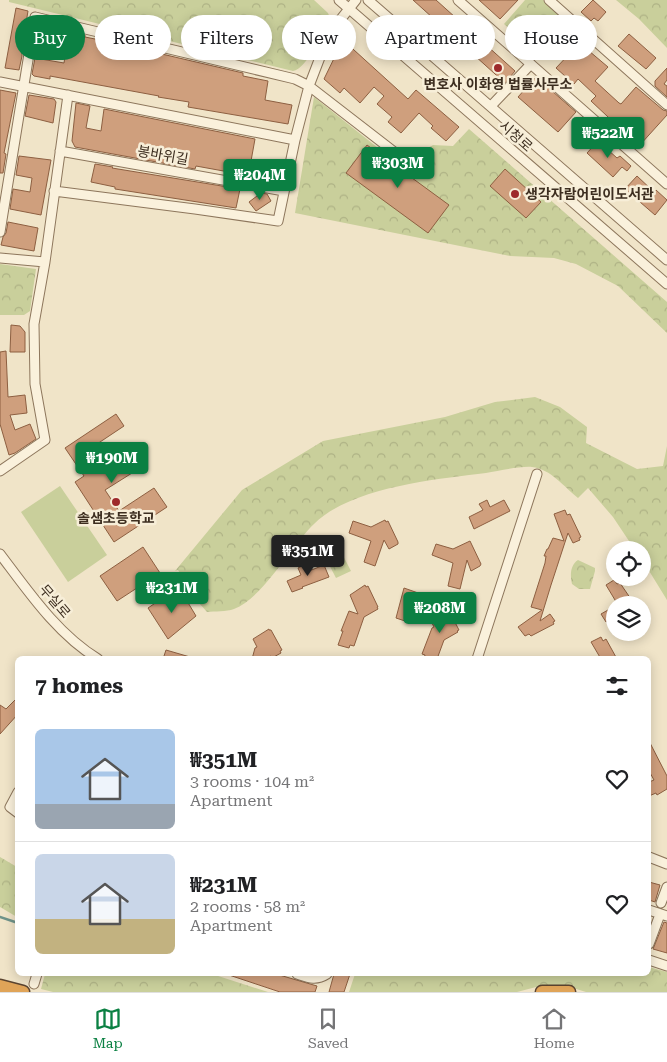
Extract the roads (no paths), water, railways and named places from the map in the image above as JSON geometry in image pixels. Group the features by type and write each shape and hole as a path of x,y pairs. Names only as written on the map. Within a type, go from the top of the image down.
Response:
{"highway":[{"path":"0,986 23,992"},
{"path":"542,992 569,992"}],"street":[{"name":"시청로","path":"339,0 667,284"},
{"path":"54,190 278,221 295,140 309,86 329,34 356,0"},
{"name":"시청로","path":"368,0 667,260"},
{"path":"458,0 667,184"},
{"path":"549,0 667,105"},
{"path":"0,232 35,17 294,79 309,86 406,161"},
{"path":"491,106 531,64"},
{"path":"0,82 295,140"},
{"path":"0,471 45,440 35,384 34,324 45,262 68,95"},
{"name":"봉바위길","path":"60,151 284,191"},
{"path":"0,258 45,262"},
{"path":"478,656 537,474"},
{"name":"무실로","path":"0,554 56,623 84,650 93,656"},
{"path":"15,798 10,807 15,811"},
{"path":"651,859 667,864"},
{"path":"661,903 667,887"},
{"path":"651,911 663,917 651,940"},
{"path":"651,961 667,966"},
{"path":"34,984 36,976"},
{"path":"303,976 312,979 324,976"}],"waterway":[{"path":"0,917 15,922"}],"place":[{"name":"변호사 이화영 법률사무소","path":"498,68"},
{"name":"생각자람어린이도서관","path":"515,194"},
{"name":"솔샘초등학교","path":"116,502"}]}
